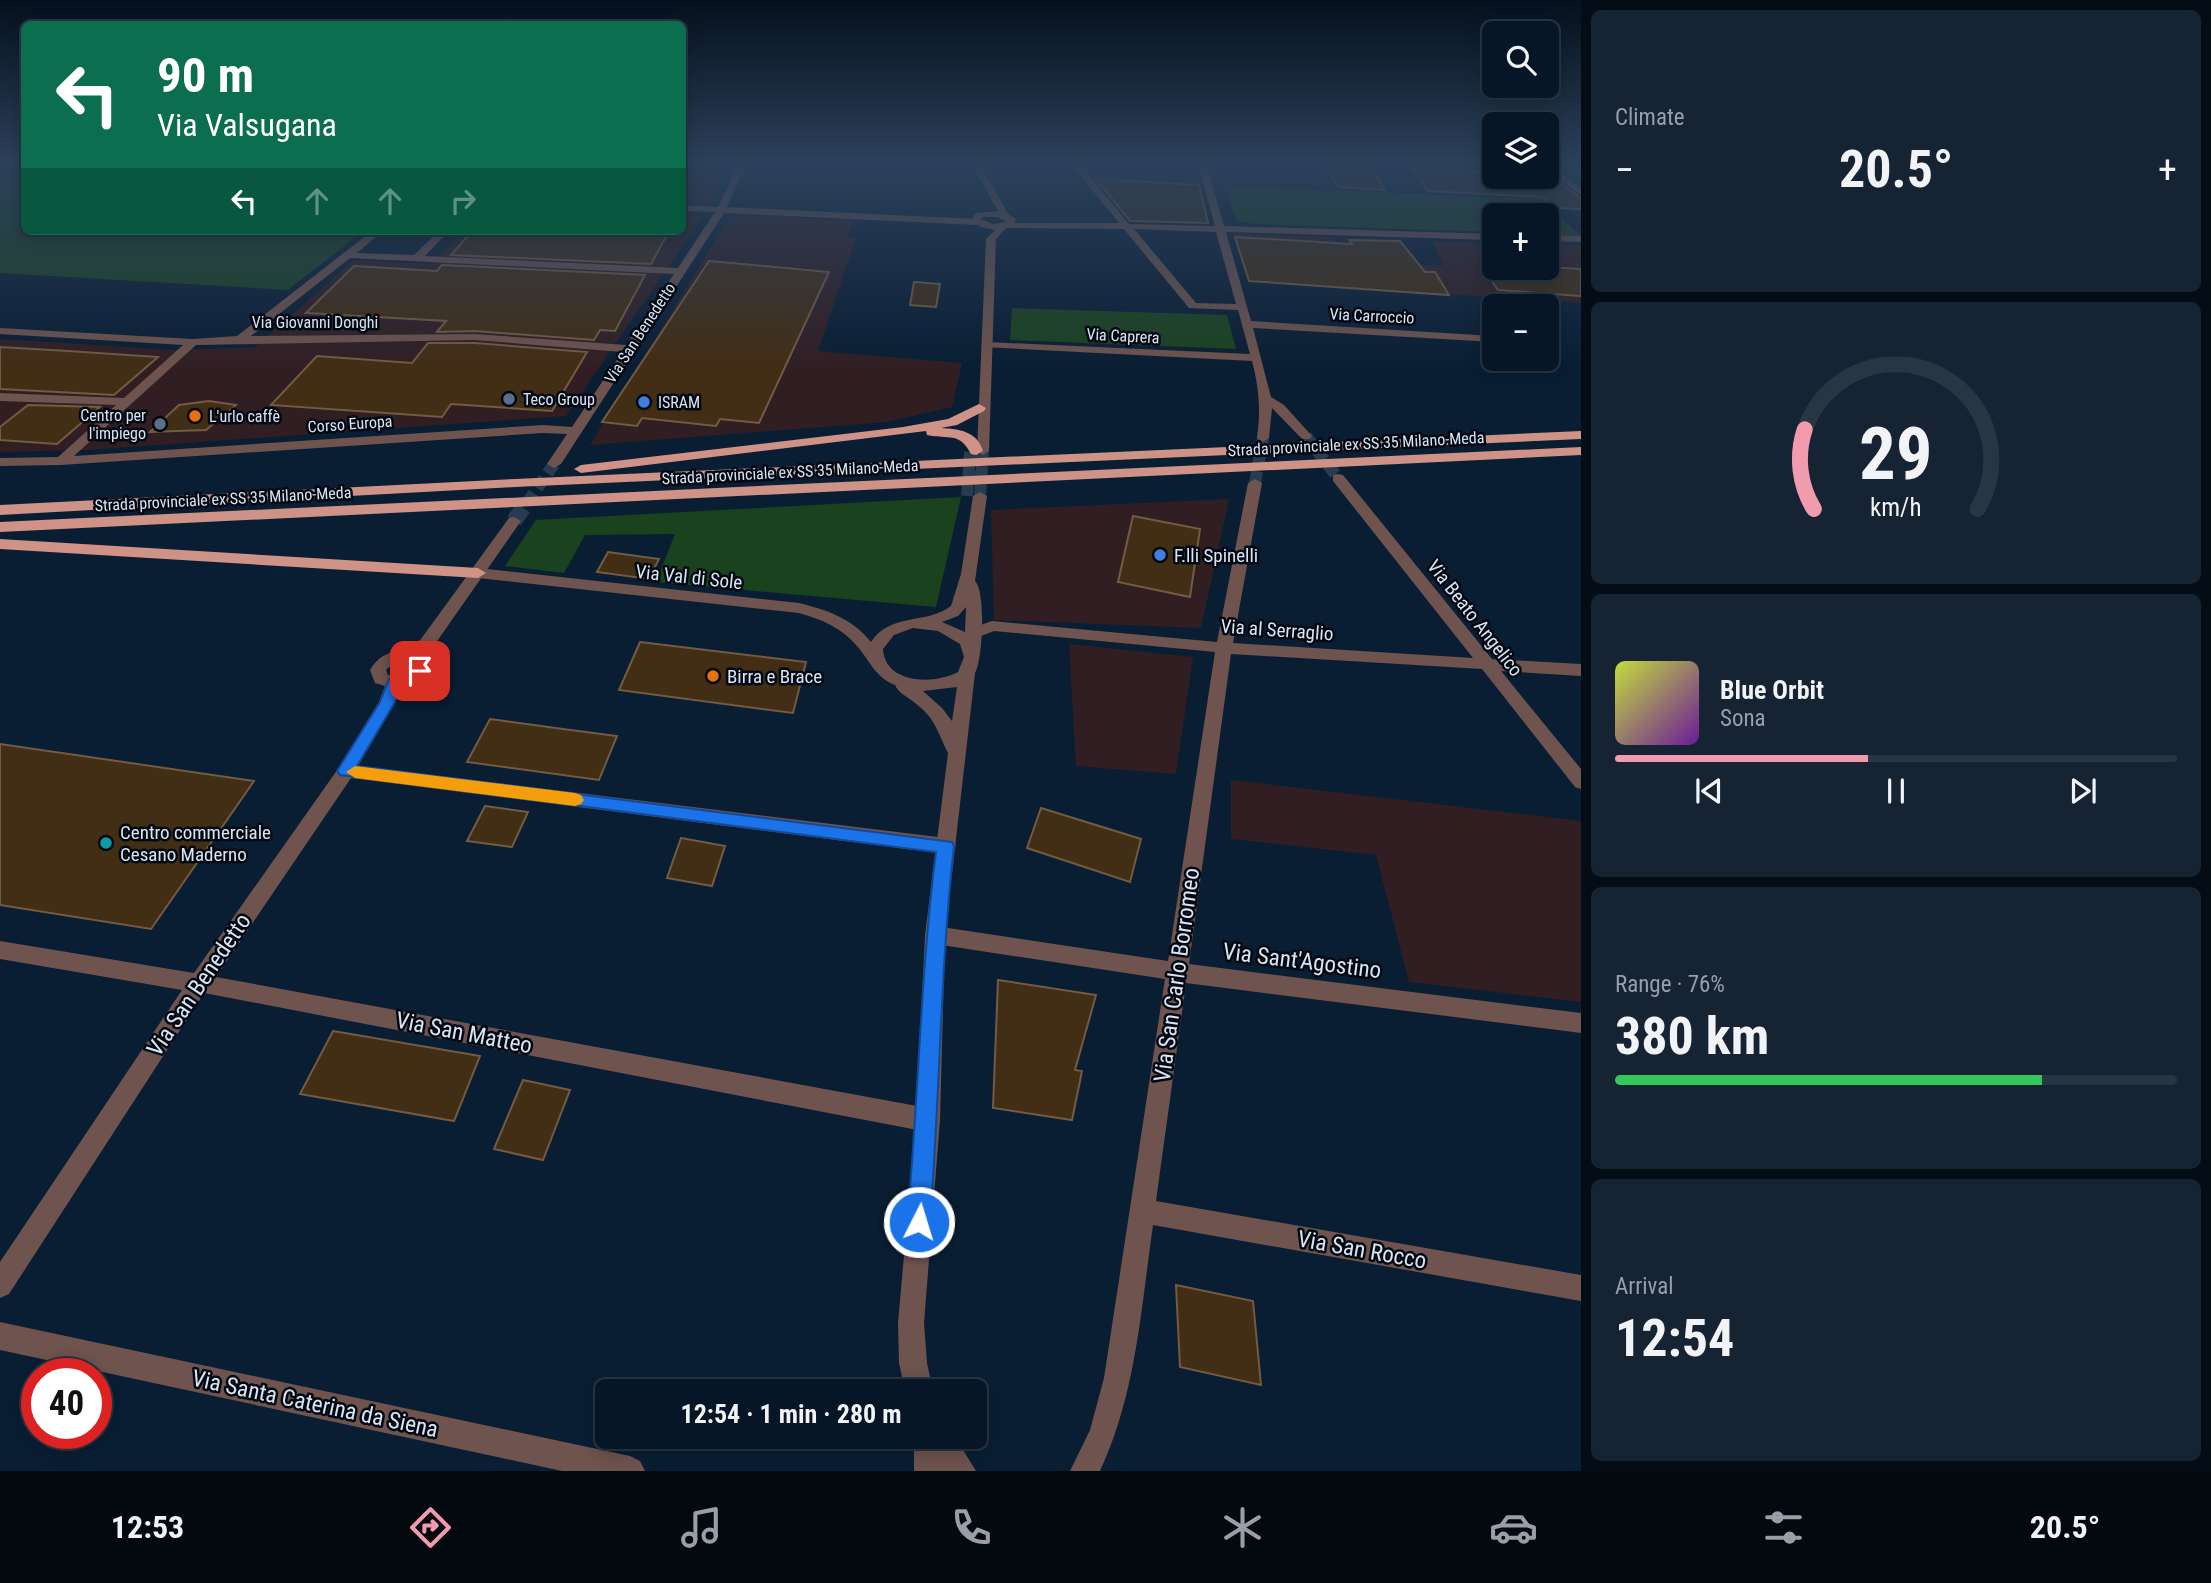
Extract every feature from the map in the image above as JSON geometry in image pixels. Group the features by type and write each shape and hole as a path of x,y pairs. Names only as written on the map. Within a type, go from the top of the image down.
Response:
{"highway":[{"path":"519,479 903,431 952,422 979,408"},
{"path":"903,431 946,432 975,448"},
{"name":"Strada provinciale ex SS 35 Milano-Meda","path":"0,510 363,492 519,479 598,480 1581,435"},
{"name":"Strada provinciale ex SS 35 Milano-Meda","path":"0,527 1581,451"},
{"path":"0,544 478,573"}],"street":[{"name":"Via San Benedetto","path":"554,464 707,232"},
{"path":"975,448 984,391 987,345 991,239 987,232"},
{"path":"991,239 997,232"},
{"path":"1130,232 1193,306 1244,307"},
{"path":"1223,232 1267,400 1263,438"},
{"path":"1287,232 1482,237"},
{"path":"240,339 373,235"},
{"path":"417,258 440,235"},
{"path":"1559,238 1581,239"},
{"path":"347,254 681,271"},
{"name":"Via Carroccio","path":"1248,324 1482,338"},
{"name":"Via Giovanni Donghi","path":"0,331 193,342 240,339 475,337 630,349"},
{"path":"61,461 193,342"},
{"name":"Via Caprera","path":"987,345 1257,358"},
{"path":"975,448 979,408 984,391"},
{"path":"0,397 128,402"},
{"path":"1267,400 1280,408 1306,436"},
{"name":"Corso Europa","path":"0,462 61,461 543,429 576,431"},
{"name":"Via Beato Angelico","path":"1338,478 1581,782"},
{"name":"Via San Carlo Borromeo","path":"1085,1469 1113,1407 1224,648 1255,482"},
{"path":"956,755 951,733 936,711 883,671 876,661 875,650 878,640 887,632 956,611 967,592 973,496"},
{"path":"414,655 422,665 420,671 404,681 387,682 378,675 381,664 400,654 414,655 427,643 514,522"},
{"name":"Via Val di Sole","path":"478,573 799,608 840,621 856,633 876,661"},
{"path":"916,1379 911,1322 928,1120 935,935 967,673 972,663 974,605 969,578"},
{"path":"914,623 929,623 956,633 972,652"},
{"name":"Via al Serraglio","path":"973,634 992,626 1224,648 1581,670"},
{"path":"894,680 918,687 943,687 967,673"},
{"name":"Via San Benedetto","path":"0,1285 199,984 346,771 387,702 394,683"},
{"path":"346,771 946,846"},
{"name":"Via Sant'Agostino","path":"935,935 1177,972 1581,1023"},
{"name":"Via San Matteo","path":"0,950 199,984 928,1120"},
{"name":"Via San Rocco","path":"1143,1211 1581,1288"},
{"name":"Via Santa Caterina da Siena","path":"0,1336 630,1471"},
{"path":"928,1449 929,1471"},
{"path":"946,1449 961,1471"}],"shaded area":[{"path":"686,232 692,232 566,416 87,450 0,452 0,339 174,350 255,347 354,260 431,264 459,235 686,235"},
{"path":"721,232 849,232 847,237 856,238 818,351 962,363 952,407 887,422 590,445"},
{"path":"1234,234 1333,237 1346,260 1443,266 1433,242 1482,243 1482,280 1559,280 1559,245 1581,245 1581,303 1559,302 1559,294 1482,294 1482,296 1249,281"},
{"path":"1229,499 1201,628 994,620 991,510"},
{"path":"1069,644 1193,657 1176,774 1076,766"},
{"path":"1231,780 1581,821 1581,1002 1409,982 1376,855 1231,839"}],"green space":[{"path":"0,232 21,232 21,235 358,235 288,290 0,273"},
{"path":"1559,232 1576,232 1581,236 1559,235"},
{"path":"1012,308 1227,315 1236,349 1010,340"},
{"path":"961,497 936,607 656,582 675,534 585,535 564,573 505,566 536,520"}],"building":[{"path":"468,235 667,235 651,264 451,255"},
{"path":"1235,237 1352,244 1349,240 1400,241 1425,272 1435,272 1449,295 1249,281"},
{"path":"709,261 829,272 759,423 720,419 716,426 642,418 637,426 602,422"},
{"path":"442,265 645,275 615,331 600,330 594,340 475,331 437,332 446,321 306,313 354,266 437,271"},
{"path":"1559,268 1581,269 1581,296 1498,290 1491,280 1559,280"},
{"path":"914,282 940,284 936,307 910,305"},
{"path":"428,343 475,343 587,352 552,411 451,404 442,417 271,405 317,356 412,363"},
{"path":"0,347 158,357 114,395 0,389"},
{"path":"209,401 236,405 206,430 150,432 179,405"},
{"path":"28,405 100,407 57,444 0,440 0,427"},
{"name":"F.lli Spinelli","path":"1133,516 1200,529 1190,597 1118,582"},
{"path":"608,552 659,559 649,579 597,572"},
{"name":"Birra e Brace","path":"640,642 806,662 793,713 619,690"},
{"path":"490,719 617,736 599,780 467,762"},
{"name":"Centro commerciale Cesano Maderno","path":"0,744 254,781 151,929 0,905"},
{"path":"485,806 528,812 512,847 467,841"},
{"path":"1041,808 1141,839 1130,882 1027,848"},
{"path":"681,838 725,846 712,886 667,878"},
{"path":"998,980 1096,995 1075,1070 1082,1071 1072,1120 993,1108"},
{"path":"333,1031 480,1056 454,1121 300,1094"},
{"path":"523,1080 570,1090 543,1160 494,1149"},
{"path":"1176,1285 1253,1301 1261,1385 1180,1367"}],"tunnel":[{"path":"1306,436 1338,478"},
{"path":"1255,483 1263,438"},
{"path":"976,451 975,468 981,488"},
{"path":"980,496 983,451"},
{"path":"967,496 970,452"},
{"path":"527,503 554,464"},
{"path":"514,521 528,501"}],"slow traffic":[{"path":"355,772 575,800"}],"place":[{"name":"Teco Group","path":"509,399"},
{"name":"ISRAM","path":"644,402"},
{"name":"L'urlo caffè","path":"195,416"},
{"name":"Centro per l'impiego","path":"160,424"},
{"name":"F.lli Spinelli","path":"1160,555"},
{"name":"Birra e Brace","path":"713,676"},
{"name":"Centro commerciale Cesano Maderno","path":"106,843"}],"route":[{"path":"420,671 414,677 394,683 387,702 346,771 946,846 935,935 928,1120 919,1222"}]}
